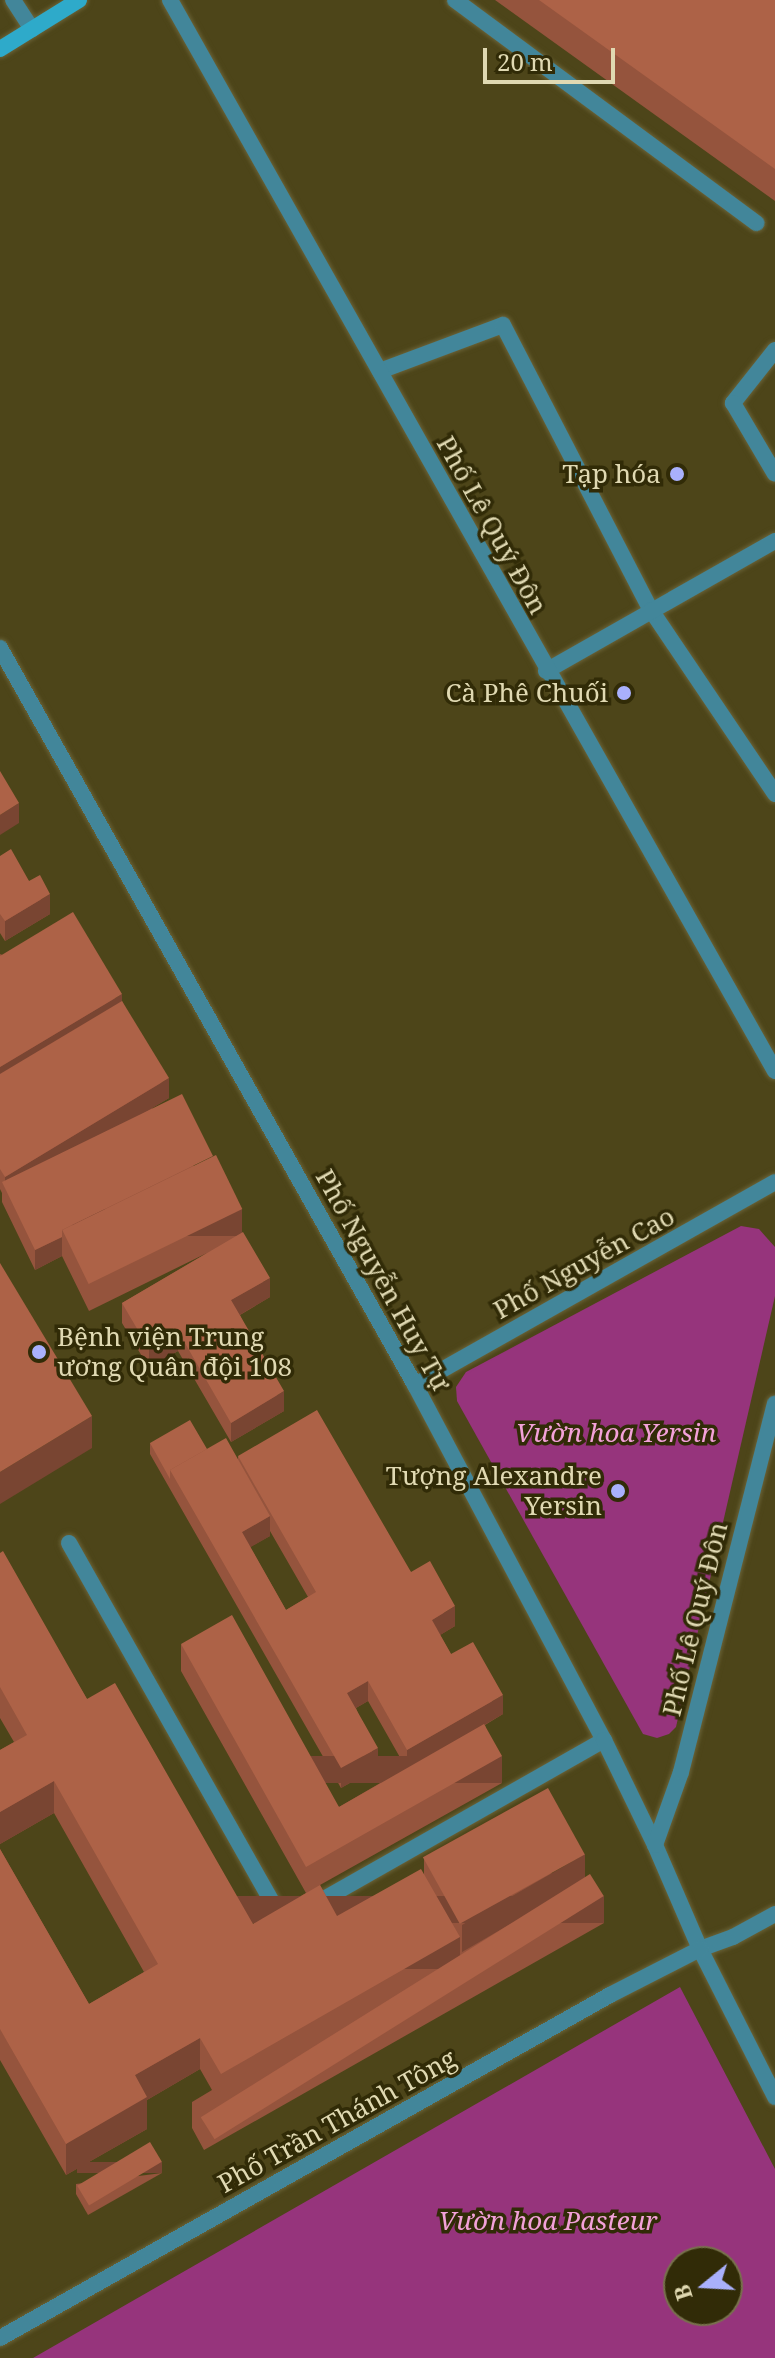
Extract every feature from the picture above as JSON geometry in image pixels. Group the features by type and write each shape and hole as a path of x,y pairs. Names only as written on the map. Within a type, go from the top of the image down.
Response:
{"main road":[{"path":"0,49 79,0"}],"street":[{"path":"13,0 32,29"},
{"name":"Phố Lê Quý Đôn","path":"170,0 546,671 775,1071"},
{"path":"455,0 756,223"},
{"path":"380,371 503,325 651,610 775,794"},
{"path":"775,350 733,403 775,474"},
{"path":"546,671 775,541"},
{"name":"Phố Nguyễn Huy Tự","path":"0,648 415,1385 604,1740 655,1845 700,1949 775,2097"},
{"name":"Phố Nguyễn Cao","path":"415,1385 775,1182"},
{"name":"Phố Lê Quý Đôn","path":"655,1845 681,1772 775,1404"},
{"path":"69,1543 283,1922 604,1740"},
{"name":"Phố Trần Thánh Tông","path":"0,2338 610,1995 775,1914"}],"green space":[{"name":"Vườn hoa Yersin","path":"741,1226 759,1229 775,1247 775,1296 676,1727 669,1734 657,1738 643,1734 457,1401 456,1387 466,1372"},
{"name":"Vườn hoa Pasteur","path":"680,1987 775,2169 775,2358 33,2358"}],"building":[{"path":"539,0 775,0 775,169"},
{"path":"0,771 19,803 0,815"},
{"path":"11,849 29,881 40,875 50,894 5,921 0,914 0,856"},
{"path":"73,912 122,994 0,1067 0,956"},
{"path":"122,1001 169,1078 5,1177 0,1169 0,1074"},
{"path":"182,1094 213,1156 62,1230 62,1237 35,1250 2,1182"},
{"path":"216,1155 242,1209 89,1284 62,1230"},
{"path":"243,1232 270,1278 231,1300 284,1391 231,1423 178,1331 149,1349 122,1303"},
{"path":"0,1263 92,1416 0,1472"},
{"path":"317,1410 411,1572 430,1561 455,1606 432,1620 451,1654 473,1642 503,1695 407,1750 368,1681 347,1693 378,1748 341,1768 170,1470 226,1438 270,1516 242,1532 286,1610 316,1592 238,1456"},
{"path":"190,1420 207,1449 170,1470 170,1479 150,1443"},
{"path":"3,1551 87,1699 115,1683 253,1924 320,1885 337,1916 421,1869 460,1937 221,2074 200,2038 135,2075 147,2097 66,2144 0,2029 0,1849 89,2004 158,1964 54,1781 0,1812 0,1750 27,1735 0,1687 0,1553"},
{"path":"232,1615 339,1807 484,1724 502,1756 306,1867 181,1644"},
{"path":"548,1788 585,1854 460,1924 423,1857"},
{"path":"590,1874 604,1896 215,2139 201,2117"},
{"path":"150,2142 162,2162 89,2205 77,2186"}],"place":[{"name":"Tạp hóa","path":"677,474"},
{"name":"Cà Phê Chuối","path":"624,693"},
{"name":"Bệnh viện Trung ương Quân đội 108","path":"39,1352"},
{"name":"Tượng Alexandre Yersin","path":"618,1491"}]}
